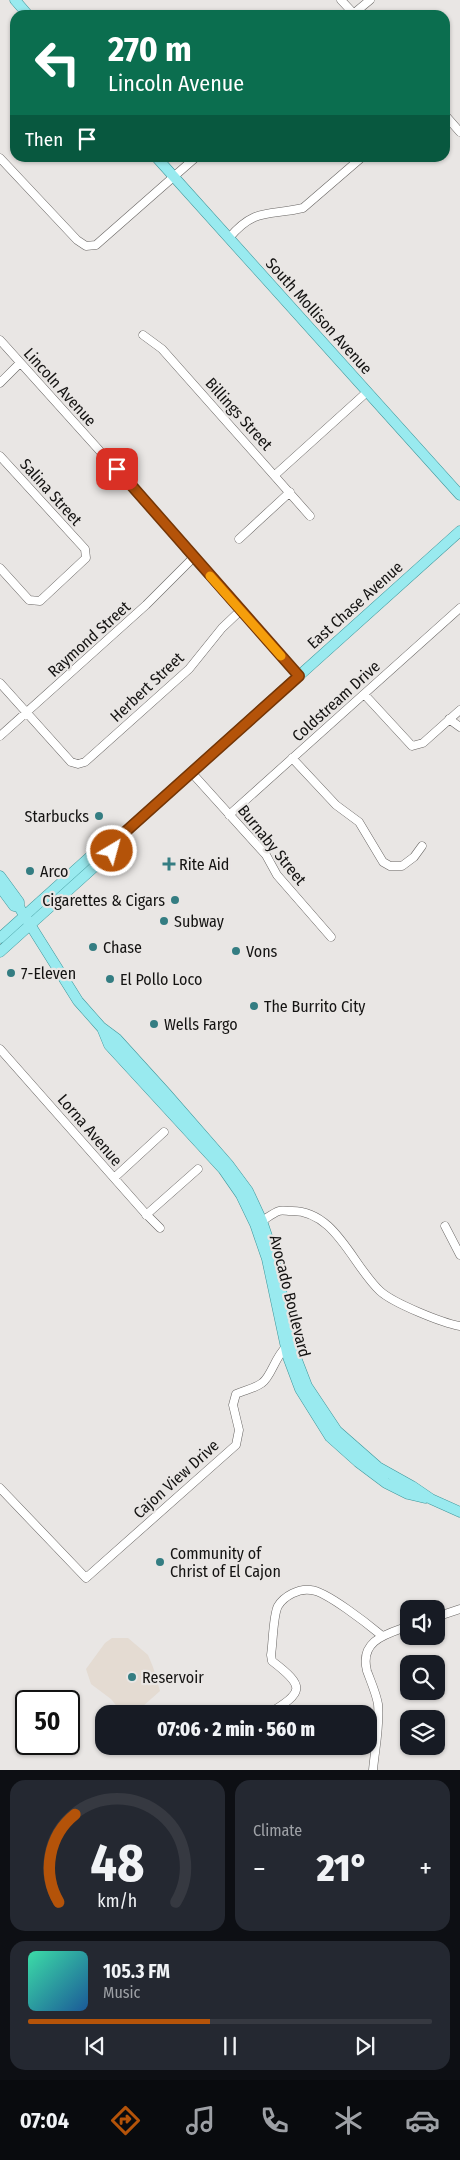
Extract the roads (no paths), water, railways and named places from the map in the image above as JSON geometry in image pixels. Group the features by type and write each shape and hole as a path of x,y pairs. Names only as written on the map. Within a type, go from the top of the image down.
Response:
{"main road":[{"path":"15,0 24,10"},
{"name":"South Mollison Avenue","path":"161,162 460,495"},
{"name":"East Chase Avenue","path":"0,938 102,844 114,842 460,530"},
{"name":"East Chase Avenue","path":"0,952 112,851 114,842"},
{"name":"Avocado Boulevard","path":"0,876 19,902 19,907 24,916 78,1002 101,1027 116,1039 228,1164 248,1192 262,1221 274,1257 295,1355 307,1386 336,1431 363,1456 431,1499 460,1512"},
{"path":"0,887 14,906 19,907"},
{"name":"Avocado Boulevard","path":"101,1027 109,1045 223,1169 241,1195 255,1224 267,1259 286,1347 300,1389 330,1437 358,1462 386,1483 408,1494 431,1499"}],"street":[{"path":"341,0 350,10"},
{"path":"359,10 370,0"},
{"path":"450,121 460,132"},
{"path":"0,158 81,245 96,245 191,162"},
{"path":"229,238 244,223 259,214 293,212 303,208 356,162"},
{"name":"Billings Street","path":"143,335 162,349 310,516"},
{"name":"Lincoln Avenue","path":"0,340 299,676"},
{"path":"0,383 20,363"},
{"path":"275,475 367,392"},
{"name":"Salina Street","path":"0,456 82,547 86,558 40,601 33,601 25,596 0,568"},
{"path":"239,539 290,492"},
{"name":"Raymond Street","path":"0,736 27,714 146,605 193,558"},
{"name":"Coldstream Drive","path":"230,814 460,608"},
{"name":"Herbert Street","path":"27,714 71,762 78,764 85,762 189,669 222,628 241,610"},
{"path":"0,683 27,714"},
{"path":"364,694 412,746 423,743 460,710"},
{"path":"449,719 460,727"},
{"path":"292,758 336,805 359,822 383,862 390,866 402,866 414,857 422,846"},
{"name":"Burnaby Street","path":"191,772 266,855 277,875 331,937"},
{"name":"Lorna Avenue","path":"0,1049 146,1215 160,1228"},
{"path":"114,1178 164,1132"},
{"path":"146,1215 198,1169"},
{"path":"262,1221 279,1211 298,1210 313,1215 322,1220 336,1235 365,1276 386,1296 417,1311 460,1326"},
{"path":"446,1226 460,1255"},
{"name":"Cajon View Drive","path":"0,1488 86,1578 236,1445 238,1430 233,1405 236,1394 254,1388 264,1382 278,1355 286,1347"},
{"path":"283,1705 291,1700 296,1692 296,1684 292,1676 272,1661 271,1655 275,1615 278,1606 284,1599 295,1592 312,1590 347,1609 381,1635"},
{"path":"445,1614 460,1609"},
{"path":"373,1770 379,1720 378,1702 366,1660 370,1646 381,1635 400,1629"}],"place":[{"name":"Starbucks","path":"99,816"},
{"name":"Rite Aid","path":"169,864"},
{"name":"Arco","path":"30,871"},
{"name":"Cigarettes & Cigars","path":"175,900"},
{"name":"Subway","path":"164,921"},
{"name":"Chase","path":"93,947"},
{"name":"Vons","path":"236,951"},
{"name":"7-Eleven","path":"11,973"},
{"name":"El Pollo Loco","path":"110,979"},
{"name":"The Burrito City","path":"254,1006"},
{"name":"Wells Fargo","path":"154,1024"},
{"name":"Community of Christ of El Cajon","path":"160,1562"},
{"name":"Reservoir","path":"132,1677"}]}
